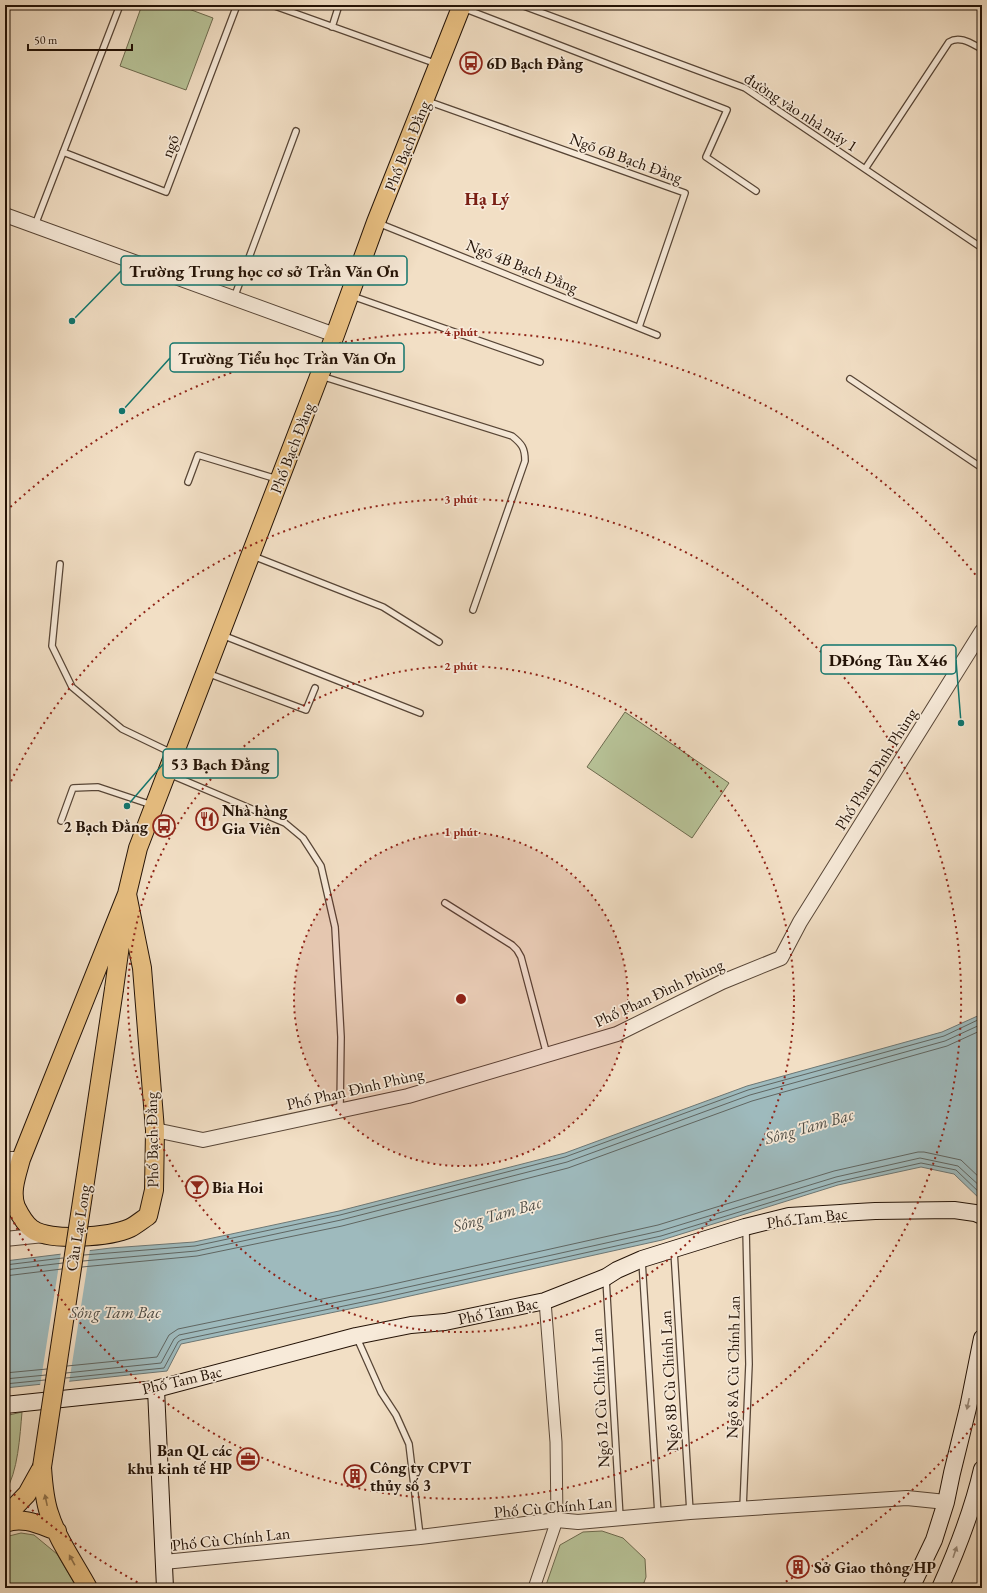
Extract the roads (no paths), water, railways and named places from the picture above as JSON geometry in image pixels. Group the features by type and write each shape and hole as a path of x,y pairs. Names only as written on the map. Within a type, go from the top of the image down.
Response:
{"main road":[{"name":"Phố Bạch Đằng","path":"114,989 127,894 138,848 335,336 376,222 461,6"},
{"name":"Phố Bạch Đằng","path":"127,894 142,968 154,1130 154,1190 148,1216 130,1228 109,1235 44,1235 31,1229 16,1206 13,1159 127,894"},
{"name":"Cầu Lạc Long","path":"42,1467 114,989"},
{"name":"Phố Tam Bạc","path":"5,1405 156,1389 356,1336 411,1325 445,1322 545,1301 606,1277 617,1270 642,1259 745,1227 789,1216 875,1211 954,1210 980,1216"},
{"path":"911,1588 934,1540 946,1502 982,1338"},
{"path":"156,1389 165,1588"},
{"path":"5,1517 27,1494 42,1467"},
{"path":"42,1467 49,1514 88,1588"},
{"path":"940,1588 952,1561 978,1488 982,1469"},
{"path":"5,1523 13,1520 26,1521 57,1531"}],"street":[{"path":"5,216 335,336"},
{"name":"Phố Phan Đình Phùng","path":"154,1130 203,1140 408,1096 617,1034 722,982 781,958 800,922 982,632"},
{"path":"5,1239 44,1235"},
{"path":"534,1588 557,1520 556,1442 545,1301"},
{"name":"Phố Cù Chính Lan","path":"164,1562 420,1537 557,1520 578,1522 690,1512 907,1498 946,1502"}],"lane":[{"path":"35,226 120,5"},
{"name":"ngõ","path":"63,152 166,192 237,5"},
{"path":"272,5 438,65"},
{"path":"332,27 339,5"},
{"name":"đường vào nhà máy 1","path":"521,5 745,88 982,248"},
{"path":"461,6 727,110 706,158 756,190"},
{"path":"865,169 949,42 954,39 962,40 982,49"},
{"name":"Ngõ 6B Bạch Đằng","path":"425,100 685,193 639,327"},
{"path":"234,298 296,131"},
{"name":"Ngõ 4B Bạch Đằng","path":"376,222 658,335"},
{"path":"350,296 540,362"},
{"path":"320,375 512,436 520,442 525,452 525,462 473,610"},
{"path":"850,379 982,468"},
{"path":"188,482 198,455 280,480"},
{"path":"250,555 383,607 439,642"},
{"path":"60,564 52,646 72,687 122,728 174,754"},
{"path":"220,634 420,713"},
{"path":"205,672 306,710 314,688"},
{"path":"166,773 285,823 303,838 321,866 335,926 341,1030 340,1111"},
{"path":"61,821 73,788 98,787 154,806"},
{"path":"445,903 512,945 517,950 521,957 546,1055"},
{"name":"Ngõ 8A Cù Chính Lan","path":"743,1509 749,1364 745,1227"},
{"name":"Ngõ 8B Cù Chính Lan","path":"674,1248 690,1512"},
{"path":"642,1259 658,1515"},
{"name":"Ngõ 12 Cù Chính Lan","path":"606,1277 620,1518"},
{"path":"356,1336 381,1392 396,1415 409,1444 420,1537"}],"water":[{"name":"Sông Tam Bạc","path":"982,1014 982,1201 954,1174 921,1167 838,1185 662,1240 383,1302 181,1344 167,1371 5,1388 5,1261 111,1248 194,1242 339,1211 565,1153 747,1086 942,1032"}],"place":[{"name":"6D Bạch Đằng","path":"471,63"},
{"name":"Trường Trung học cơ sở Trần Văn Ơn","path":"72,321"},
{"name":"Trường Tiểu học Trần Văn Ơn","path":"122,411"},
{"name":"DĐóng Tàu X46","path":"961,723"},
{"name":"53 Bạch Đằng","path":"127,806"},
{"name":"Nhà hàng Gia Viên","path":"207,819"},
{"name":"2 Bạch Đằng","path":"164,826"},
{"name":"Bia Hoi","path":"197,1187"},
{"name":"Ban QL các khu kinh tế HP","path":"248,1459"},
{"name":"Công ty CPVT thủy số 3","path":"355,1476"},
{"name":"Sở Giao thông HP","path":"798,1567"}],"district":[{"name":"Hạ Lý","path":"487,198"}]}
